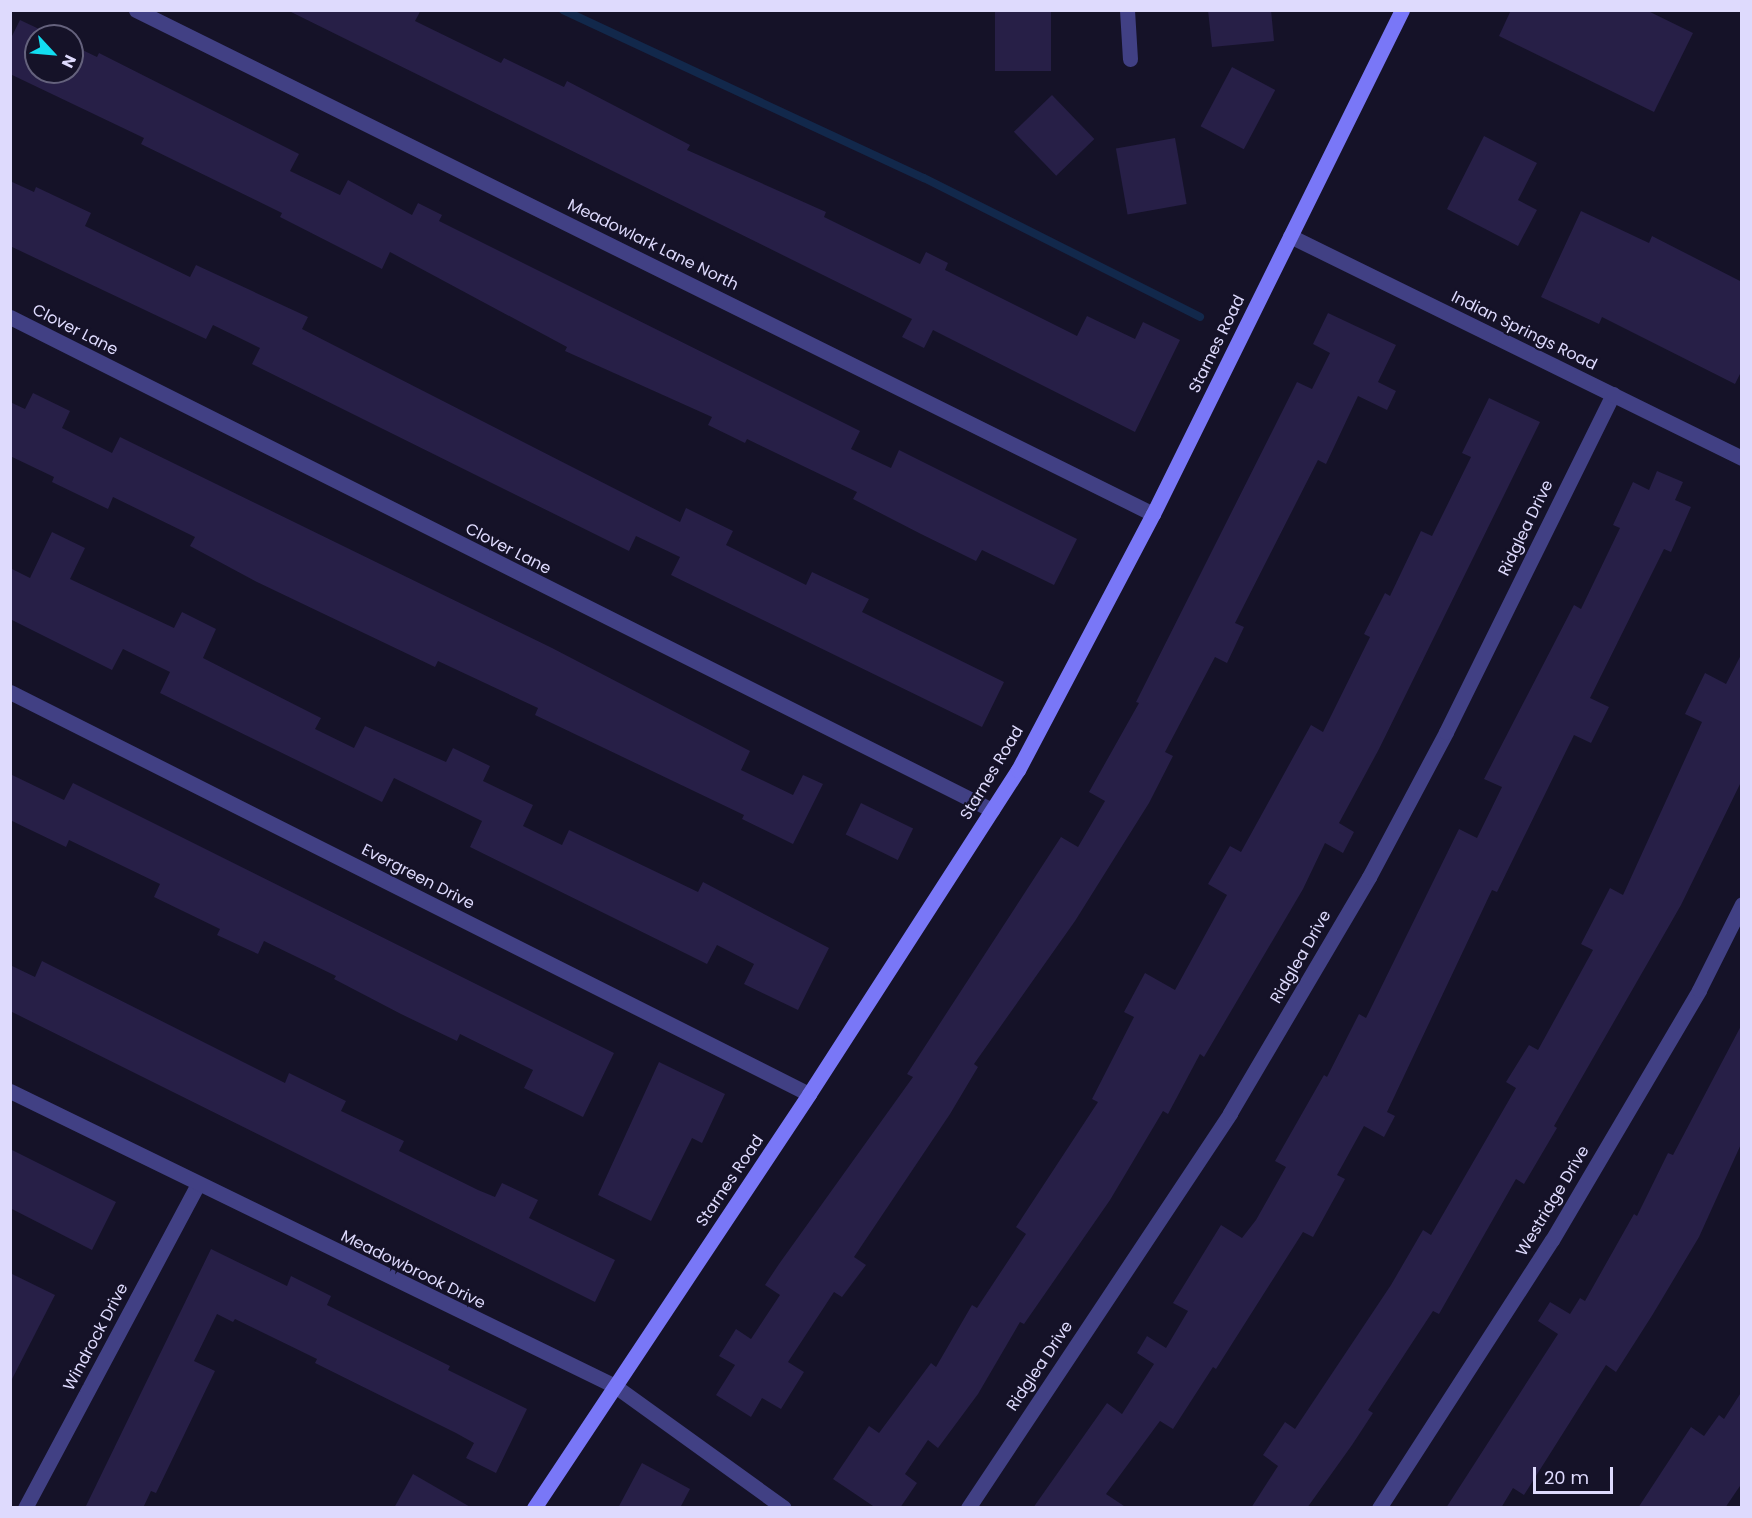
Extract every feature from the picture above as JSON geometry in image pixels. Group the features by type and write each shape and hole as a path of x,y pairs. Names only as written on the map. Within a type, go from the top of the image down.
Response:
{"main road":[{"name":"Starnes Road","path":"534,1508 809,1094 1018,770 1153,514 1402,10"}],"street":[{"name":"Meadowlark Lane North","path":"136,10 1153,514"},
{"path":"1126,10 1130,59"},
{"name":"Indian Springs Road","path":"1290,236 1742,458"},
{"name":"Clover Lane","path":"10,317 992,810"},
{"name":"Ridglea Drive","path":"968,1508 1230,1113 1369,877 1446,732 1613,394"},
{"name":"Evergreen Drive","path":"10,692 809,1094"},
{"name":"Westridge Drive","path":"1379,1508 1552,1240 1699,990 1742,904"},
{"name":"Meadowbrook Drive","path":"10,1091 615,1386 784,1508"},
{"name":"Windrock Drive","path":"25,1508 198,1184"}],"building":[{"path":"287,10 421,10 415,21 501,63 504,58 564,87 567,81 690,145 687,150 826,212 824,217 920,264 926,252 948,263 945,270 1077,336 1087,316 1135,339 1143,322 1180,340 1135,432 933,330 924,348 902,337 912,319"},
{"path":"995,10 1051,10 1051,71 995,71"},
{"path":"1208,10 1271,10 1274,41 1212,47"},
{"path":"1511,10 1646,10 1693,33 1654,112 1499,36"},
{"path":"20,20 28,24 24,24 24,81 10,74 10,40"},
{"path":"84,51 97,57 99,53 299,154 290,171 340,195 348,180 412,215 418,203 442,215 439,221 860,431 851,449 891,468 899,450 1077,539 1054,585 982,550 976,561 853,499 857,492 747,439 745,443 708,425 712,417 565,351 567,347 390,252 382,269 280,217 282,213 141,144 144,138 31,84 84,84"},
{"path":"1232,67 1275,90 1244,149 1201,126"},
{"path":"1052,95 1094,139 1056,176 1014,132"},
{"path":"1484,136 1537,163 1518,200 1537,210 1518,246 1447,209"},
{"path":"1175,138 1187,204 1128,214 1116,148"},
{"path":"10,181 34,192 36,187 91,213 85,226 190,277 196,265 308,317 302,329 680,522 686,508 733,531 726,545 806,585 812,572 869,599 862,612 1004,682 982,727 671,575 680,557 636,536 629,551 252,364 260,348 213,325 206,339 10,246"},
{"path":"1581,211 1649,243 1652,236 1742,282 1742,370 1735,384 1602,317 1599,324 1541,297"},
{"path":"1328,313 1396,345 1378,382 1396,391 1387,410 1358,396 1326,464 1318,460 1235,623 1244,627 1227,663 1215,657 1165,752 1173,756 1149,803 1075,921 974,1064 978,1067 950,1114 854,1257 866,1265 842,1297 834,1292 788,1362 804,1372 781,1409 762,1398 751,1417 716,1395 735,1365 719,1356 736,1329 751,1339 780,1295 765,1285 913,1077 907,1074 1061,837 1078,847 1105,801 1089,792 1139,703 1136,702 1297,382 1312,389 1330,353 1313,344"},
{"path":"33,393 70,411 62,428 112,453 120,437 552,648 750,751 741,770 793,795 803,775 823,784 793,844 742,819 744,815 535,715 538,708 438,661 435,667 257,582 190,546 195,537 113,497 108,509 52,482 54,477 10,456 10,402 25,409"},
{"path":"1489,398 1540,422 1379,749 1339,823 1354,832 1343,853 1325,843 1303,889 1204,1057 1200,1054 1168,1114 1163,1111 1110,1200 1024,1324 1020,1322 978,1394 938,1448 928,1440 905,1474 917,1483 900,1508 876,1508 833,1479 869,1426 879,1433 931,1363 936,1367 972,1305 977,1308 1026,1234 1016,1227 1098,1102 1092,1099 1134,1017 1124,1012 1145,973 1175,990 1227,895 1208,884 1230,846 1241,852 1311,725 1323,732 1370,637 1364,634 1385,593 1390,596 1421,531 1432,536 1471,457 1462,453"},
{"path":"1657,471 1683,482 1675,500 1691,507 1671,552 1664,549 1590,698 1609,707 1591,743 1574,735 1497,892 1492,890 1387,1112 1395,1116 1384,1137 1364,1126 1337,1175 1345,1179 1313,1237 1303,1232 1216,1369 1213,1367 1173,1429 1160,1421 1106,1494 1127,1508 1033,1508 1107,1403 1122,1414 1154,1364 1137,1353 1147,1336 1166,1348 1188,1311 1173,1303 1221,1225 1242,1238 1256,1220 1286,1167 1275,1161 1324,1075 1327,1077 1359,1014 1366,1018 1459,829 1477,838 1502,787 1484,779 1574,605 1581,609 1620,528 1613,525 1633,482 1649,490"},
{"path":"52,532 85,548 70,579 174,628 182,612 216,629 203,658 321,718 315,729 354,748 365,726 446,762 453,748 490,766 483,781 533,805 523,826 562,845 569,830 698,892 703,882 829,948 798,1010 744,984 754,964 717,945 707,964 470,847 482,821 394,778 382,802 160,693 170,672 123,649 112,670 10,619 10,568 30,578"},
{"path":"1742,653 1742,780 1681,905 1554,1126 1557,1128 1524,1184 1516,1179 1439,1314 1433,1311 1368,1410 1373,1413 1307,1508 1251,1508 1278,1466 1263,1455 1285,1422 1295,1429 1391,1285 1423,1230 1431,1235 1516,1088 1506,1082 1529,1045 1538,1050 1593,950 1581,944 1610,888 1623,895 1702,722 1685,714 1705,673 1726,684"},
{"path":"10,774 64,800 73,783 614,1053 583,1117 524,1088 533,1070 460,1034 457,1041 334,979 336,976 264,941 258,954 217,935 220,929 154,897 160,884 69,840 66,847 10,820"},
{"path":"861,803 913,828 898,860 846,834"},
{"path":"42,961 285,1083 289,1073 346,1101 341,1111 404,1141 399,1151 478,1190 495,1197 502,1183 538,1200 529,1218 615,1260 595,1302 10,1011 10,965 35,977"},
{"path":"1742,1024 1742,1142 1699,1237 1653,1314 1616,1372 1606,1365 1524,1495 1513,1488 1501,1508 1446,1508 1558,1334 1538,1321 1550,1302 1570,1314 1580,1298 1585,1301 1634,1214 1637,1216 1668,1153 1673,1155"},
{"path":"659,1062 725,1094 702,1143 692,1138 651,1221 598,1195"},
{"path":"10,1149 116,1202 92,1250 10,1208"},
{"path":"211,1249 287,1286 291,1276 331,1296 327,1305 450,1366 448,1370 527,1409 496,1473 466,1458 474,1443 315,1363 317,1359 235,1319 233,1322 217,1314 194,1361 215,1371 156,1493 151,1491 143,1508 85,1508"},
{"path":"10,1273 55,1295 10,1383"},
{"path":"1742,1391 1742,1483 1725,1508 1638,1508 1691,1427 1704,1436 1719,1415 1724,1419"},
{"path":"642,1463 690,1489 680,1508 618,1508"},
{"path":"413,1474 472,1508 394,1508"}],"waterway":[{"path":"563,10 924,178 1200,317"}]}
